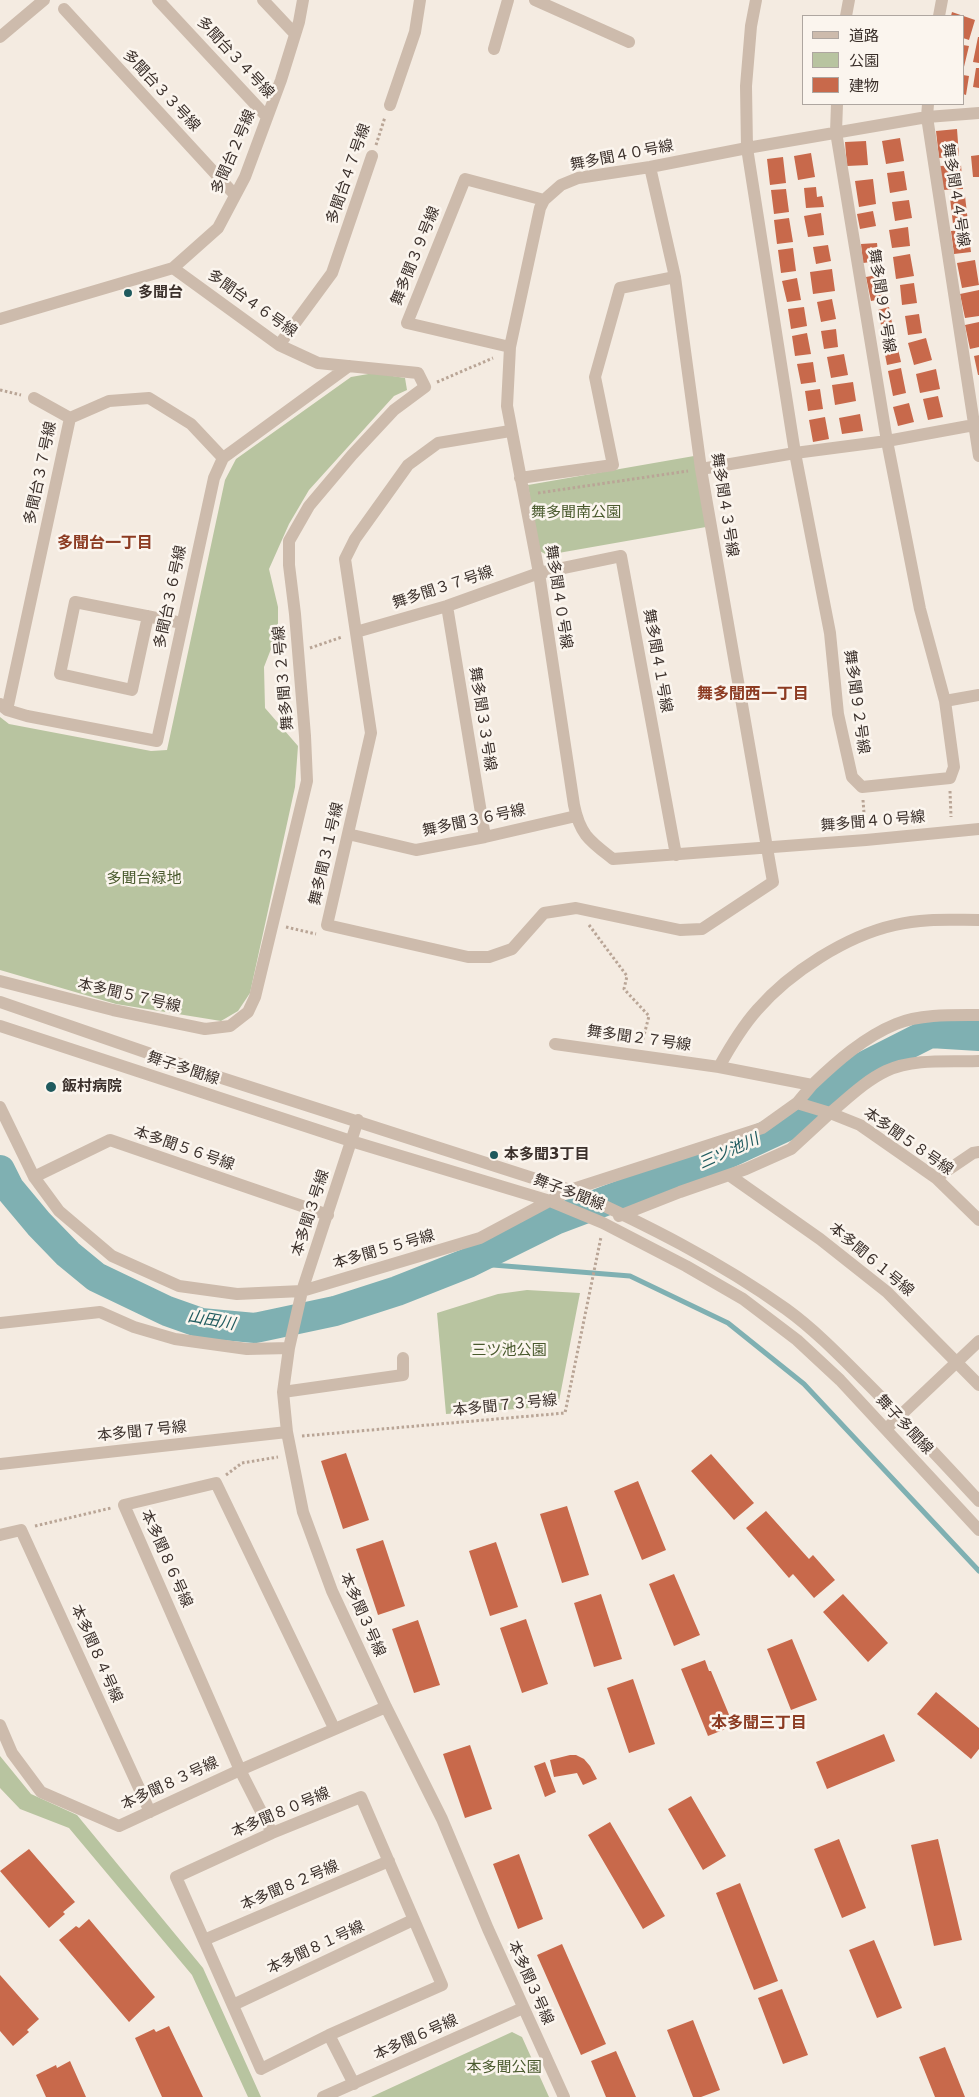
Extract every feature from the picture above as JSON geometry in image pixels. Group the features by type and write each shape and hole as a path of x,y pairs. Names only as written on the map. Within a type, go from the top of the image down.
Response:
{"street":[{"path":"0,37 44,0"},
{"name":"多聞台３４号線","path":"158,0 267,117"},
{"path":"262,0 295,34"},
{"name":"多聞台２号線","path":"0,319 173,268 218,228 245,177 295,34 303,0"},
{"path":"390,105 415,32 420,0"},
{"path":"494,50 508,0"},
{"path":"535,0 629,42"},
{"name":"舞多聞９２号線","path":"756,0 751,26 746,86 747,148 795,453 830,633 838,714 852,777 862,787"},
{"path":"846,15 849,0"},
{"path":"939,15 942,0"},
{"name":"多聞台３３号線","path":"64,9 235,195"},
{"name":"舞多聞９２号線","path":"837,105 836,132 887,441 920,609 944,701 954,767 950,778"},
{"name":"舞多聞４４号線","path":"928,105 927,117 979,456"},
{"name":"舞多聞４０号線","path":"979,113 927,117 836,132 650,168 578,178 561,185 544,200 540,208 510,347 507,406 510,430 539,573 576,816 587,839 613,860 866,840 979,828"},
{"name":"多聞台４７号線","path":"279,345 332,273 372,156"},
{"name":"舞多聞４３号線","path":"650,168 674,277 701,469 766,848"},
{"name":"舞多聞３９号線","path":"510,347 407,324 465,180 544,200"},
{"name":"多聞台４６号線","path":"173,268 279,345 318,363 418,373 425,387"},
{"path":"520,478 613,465 595,378 620,288 674,277"},
{"path":"222,458 349,366"},
{"name":"舞多聞３２号線","path":"248,1012 255,997 307,781 305,736 289,565 289,541 309,506 352,455 394,410 425,387"},
{"path":"34,398 70,418"},
{"name":"多聞台３７号線","path":"4,707 70,418 109,401 148,398 191,424 222,458"},
{"path":"701,469 795,453 887,441 974,425"},
{"name":"舞多聞３１号線","path":"510,430 438,443 408,465 355,539 345,559 371,733 327,925 468,957 489,957 512,949 544,913 576,908 680,930 702,929 774,882 766,848"},
{"name":"多聞台３６号線","path":"4,707 27,716 156,741 214,478 222,458"},
{"name":"舞多聞４１号線","path":"539,573 621,556 676,855"},
{"name":"舞多聞３７号線","path":"356,632 447,606 539,573"},
{"path":"148,616 132,690 60,674 75,602 148,616 182,623"},
{"name":"舞多聞３３号線","path":"447,606 485,837"},
{"path":"944,701 979,695"},
{"path":"862,787 950,778"},
{"name":"舞多聞３６号線","path":"348,834 416,850 485,837 576,816"},
{"path":"719,1067 730,1047 757,1010 788,981 823,956 862,935 896,924 937,919 979,920"},
{"name":"本多聞５７号線","path":"0,981 112,1010 206,1029 230,1026 248,1012"},
{"name":"舞子多聞線","path":"0,1002 200,1071 358,1120 436,1148 570,1190 624,1214 725,1268 787,1310 835,1350 979,1501"},
{"path":"812,1085 862,1043 896,1024 938,1015 979,1015"},
{"name":"舞子多聞線","path":"0,1026 352,1141 550,1201 603,1223 686,1266 743,1299 797,1340 886,1429 979,1530"},
{"name":"舞多聞２７号線","path":"555,1044 719,1067 812,1085"},
{"path":"603,1223 791,1149 860,1088 886,1071 920,1062 979,1061"},
{"name":"本多聞５５号線","path":"0,1107 34,1177 59,1211 112,1256 179,1286 237,1294 302,1291 480,1238 570,1190 762,1128 796,1103 812,1085"},
{"path":"796,1103 830,1114"},
{"name":"本多聞５８号線","path":"830,1114 860,1125 936,1178 979,1220"},
{"name":"本多聞３号線","path":"358,1120 302,1291 289,1348 283,1392 287,1432 304,1512 332,1592 386,1707 442,1819 523,2008 564,2097"},
{"name":"本多聞５６号線","path":"34,1177 110,1140 328,1215"},
{"path":"936,1178 973,1153 979,1152"},
{"name":"本多聞６１号線","path":"729,1175 820,1239 887,1292 979,1385"},
{"path":"0,1323 100,1312 134,1327 175,1339 247,1349 289,1348"},
{"path":"886,1429 979,1341"},
{"path":"283,1392 404,1380 403,1358"},
{"name":"本多聞７号線","path":"0,1464 287,1432"},
{"path":"216,1483 334,1728"},
{"name":"本多聞８６号線","path":"216,1483 124,1506 240,1770 272,1833"},
{"path":"0,1534 21,1530"},
{"name":"本多聞８４号線","path":"21,1530 150,1812"},
{"name":"本多聞８３号線","path":"0,1725 12,1753 41,1792 119,1826 334,1728 386,1707"},
{"name":"本多聞８０号線","path":"361,1797 388,1861 442,1985 329,2035 261,2069 176,1877 272,1833 361,1797"},
{"name":"本多聞８２号線","path":"204,1940 388,1861"},
{"name":"本多聞８１号線","path":"233,2005 413,1920"},
{"name":"本多聞６号線","path":"323,2097 523,2008"},
{"path":"329,2035 354,2084"}],"path":[{"name":"多聞台４７号線","path":"372,156 390,105"},
{"path":"425,387 497,357 510,347"},
{"path":"0,390 34,398"},
{"path":"523,495 701,469"},
{"path":"298,653 356,632"},
{"path":"950,778 952,831"},
{"path":"862,787 866,840"},
{"path":"576,908 627,976 624,989 649,1016 638,1056"},
{"path":"273,924 324,936"},
{"name":"本多聞７３号線","path":"287,1432 302,1436 565,1413 603,1223"},
{"path":"216,1483 242,1463 278,1457"},
{"path":"21,1530 124,1506"}],"green space":[{"name":"多聞台緑地","path":"374,373 405,378 407,390 394,396 309,490 289,524 269,569 278,607 278,631 264,667 265,708 298,746 295,787 250,993 238,1011 221,1021 116,1004 0,970 0,717 9,724 151,751 167,750 225,480 236,459 351,377"},
{"name":"舞多聞南公園","path":"694,456 706,527 547,555 538,550 528,485"},
{"name":"三ツ池公園","path":"527,1290 580,1293 558,1406 446,1414 437,1313 498,1294"},
{"path":"0,1756 31,1794 77,1815 203,1968 261,2097 248,2097 192,1975 69,1828 20,1809 0,1788"},
{"name":"本多聞公園","path":"512,2032 522,2037 549,2097 371,2097"}],"building":[{"path":"964,16 975,20 969,40 964,38"},
{"path":"979,37 979,63 973,62"},
{"path":"964,45 969,46 964,67"},
{"path":"976,68 979,68 979,88 973,87"},
{"path":"964,75 969,76 966,95 964,94"},
{"path":"957,129 959,156 939,158 936,131"},
{"path":"900,138 904,161 886,164 882,141"},
{"path":"866,141 868,165 847,166 845,142"},
{"path":"811,153 815,177 798,180 794,156"},
{"path":"979,155 979,177 973,177 971,156"},
{"path":"783,157 786,183 770,185 767,159"},
{"path":"961,165 963,189 942,190 940,166"},
{"path":"904,171 907,190 890,193 887,173"},
{"path":"873,179 876,204 859,207 855,181"},
{"path":"816,187 817,197 822,196 824,207 806,208 804,188"},
{"path":"786,189 789,212 774,214 771,190"},
{"path":"965,196 968,222 953,224 950,198"},
{"path":"909,200 912,218 895,221 892,202"},
{"path":"873,211 876,226 860,229 857,214"},
{"path":"821,213 824,235 808,237 804,216"},
{"path":"789,218 793,242 777,244 774,220"},
{"path":"908,227 910,246 892,248 889,230"},
{"path":"968,229 971,252 954,254 951,231"},
{"path":"877,243 879,261 863,263 861,244"},
{"path":"828,245 831,261 816,264 813,247"},
{"path":"793,248 796,271 781,273 778,250"},
{"path":"910,254 914,276 896,279 893,257"},
{"path":"975,260 979,285 962,288 957,263"},
{"path":"832,269 835,291 813,294 810,272"},
{"path":"882,274 887,298 871,301 866,277"},
{"path":"797,278 801,300 787,302 782,281"},
{"path":"914,283 917,303 902,305 900,285"},
{"path":"979,290 979,316 965,318 960,294"},
{"path":"832,299 836,319 821,322 817,302"},
{"path":"804,307 807,326 791,329 788,309"},
{"path":"889,307 893,328 882,330 878,310"},
{"path":"919,314 922,333 908,335 905,316"},
{"path":"979,322 979,347 970,349 965,325"},
{"path":"836,329 838,347 824,349 821,331"},
{"path":"807,333 811,354 795,356 792,336"},
{"path":"895,336 901,362 887,365 882,339"},
{"path":"926,338 932,360 914,365 908,343"},
{"path":"844,354 848,375 831,378 827,357"},
{"path":"979,355 979,375 978,375 974,356"},
{"path":"813,362 816,382 801,384 797,364"},
{"path":"901,368 906,393 893,396 888,371"},
{"path":"936,369 940,389 920,393 916,374"},
{"path":"853,382 856,401 835,405 832,385"},
{"path":"820,389 823,409 808,411 805,391"},
{"path":"938,396 943,417 928,420 923,399"},
{"path":"909,403 914,422 898,426 893,407"},
{"path":"860,414 863,431 842,434 839,418"},
{"path":"825,417 829,439 813,442 809,420"},
{"path":"346,1453 369,1520 343,1529 321,1461"},
{"path":"711,1454 754,1503 734,1520 691,1471"},
{"path":"638,1481 666,1550 642,1560 614,1491"},
{"path":"567,1506 589,1575 562,1583 540,1514"},
{"path":"766,1511 809,1559 813,1555 835,1580 814,1598 793,1574 789,1578 746,1528"},
{"path":"383,1540 405,1606 378,1615 356,1549"},
{"path":"496,1542 518,1607 490,1616 469,1551"},
{"path":"674,1574 700,1635 674,1646 649,1584"},
{"path":"601,1594 622,1659 594,1667 574,1603"},
{"path":"843,1594 888,1643 868,1662 823,1612"},
{"path":"526,1619 548,1684 522,1693 500,1628"},
{"path":"418,1620 440,1685 414,1693 392,1629"},
{"path":"792,1639 817,1700 791,1710 767,1649"},
{"path":"705,1660 730,1717 725,1719 728,1728 708,1736 681,1669"},
{"path":"633,1679 655,1744 629,1753 607,1688"},
{"path":"936,1692 979,1728 979,1749 971,1759 917,1714"},
{"path":"884,1734 895,1761 827,1789 816,1762"},
{"path":"470,1745 492,1809 465,1818 443,1754"},
{"path":"576,1755 584,1759 597,1779 583,1785 577,1773 554,1777 550,1760"},
{"path":"545,1762 556,1792 545,1797 534,1766"},
{"path":"691,1796 726,1856 703,1870 668,1809"},
{"path":"610,1822 665,1916 643,1929 588,1835"},
{"path":"839,1839 866,1908 842,1918 814,1849"},
{"path":"938,1839 962,1940 934,1946 911,1845"},
{"path":"29,1849 75,1902 49,1928 0,1871"},
{"path":"519,1854 543,1919 518,1929 493,1864"},
{"path":"740,1883 778,1981 754,1990 716,1893"},
{"path":"89,1919 155,1997 129,2022 59,1940 76,1926 79,1928"},
{"path":"874,1940 902,2008 877,2018 849,1950"},
{"path":"562,1944 606,2044 581,2055 537,1955"},
{"path":"0,1975 39,2019 27,2030 29,2032 13,2046 0,2031"},
{"path":"782,1989 808,2055 783,2064 758,1998"},
{"path":"693,2020 720,2090 701,2097 693,2097 667,2030"},
{"path":"169,2026 203,2097 162,2097 135,2038 154,2029 156,2032"},
{"path":"945,2047 965,2097 935,2097 919,2057"},
{"path":"616,2051 636,2097 606,2097 591,2061"},
{"path":"70,2061 86,2097 46,2097 36,2075 56,2065 57,2068"}],"waterway":[{"name":"三ツ池川","path":"0,1170 9,1188 39,1224 68,1254 96,1277 167,1311 201,1323 255,1328 335,1311 397,1291 468,1263 555,1220 714,1160 798,1121 857,1070 930,1033 979,1036"},
{"path":"468,1263 630,1276 728,1323 804,1384 979,1571"}],"place":[{"name":"多聞台","path":"128,293"},
{"name":"飯村病院","path":"51,1087"},
{"name":"本多聞3丁目","path":"494,1155"}],"district":[{"name":"多聞台一丁目","path":"105,544"},
{"name":"舞多聞西一丁目","path":"753,695"},
{"name":"本多聞三丁目","path":"759,1724"}],"water label":[{"name":"山田川","path":"211,1321"}]}
